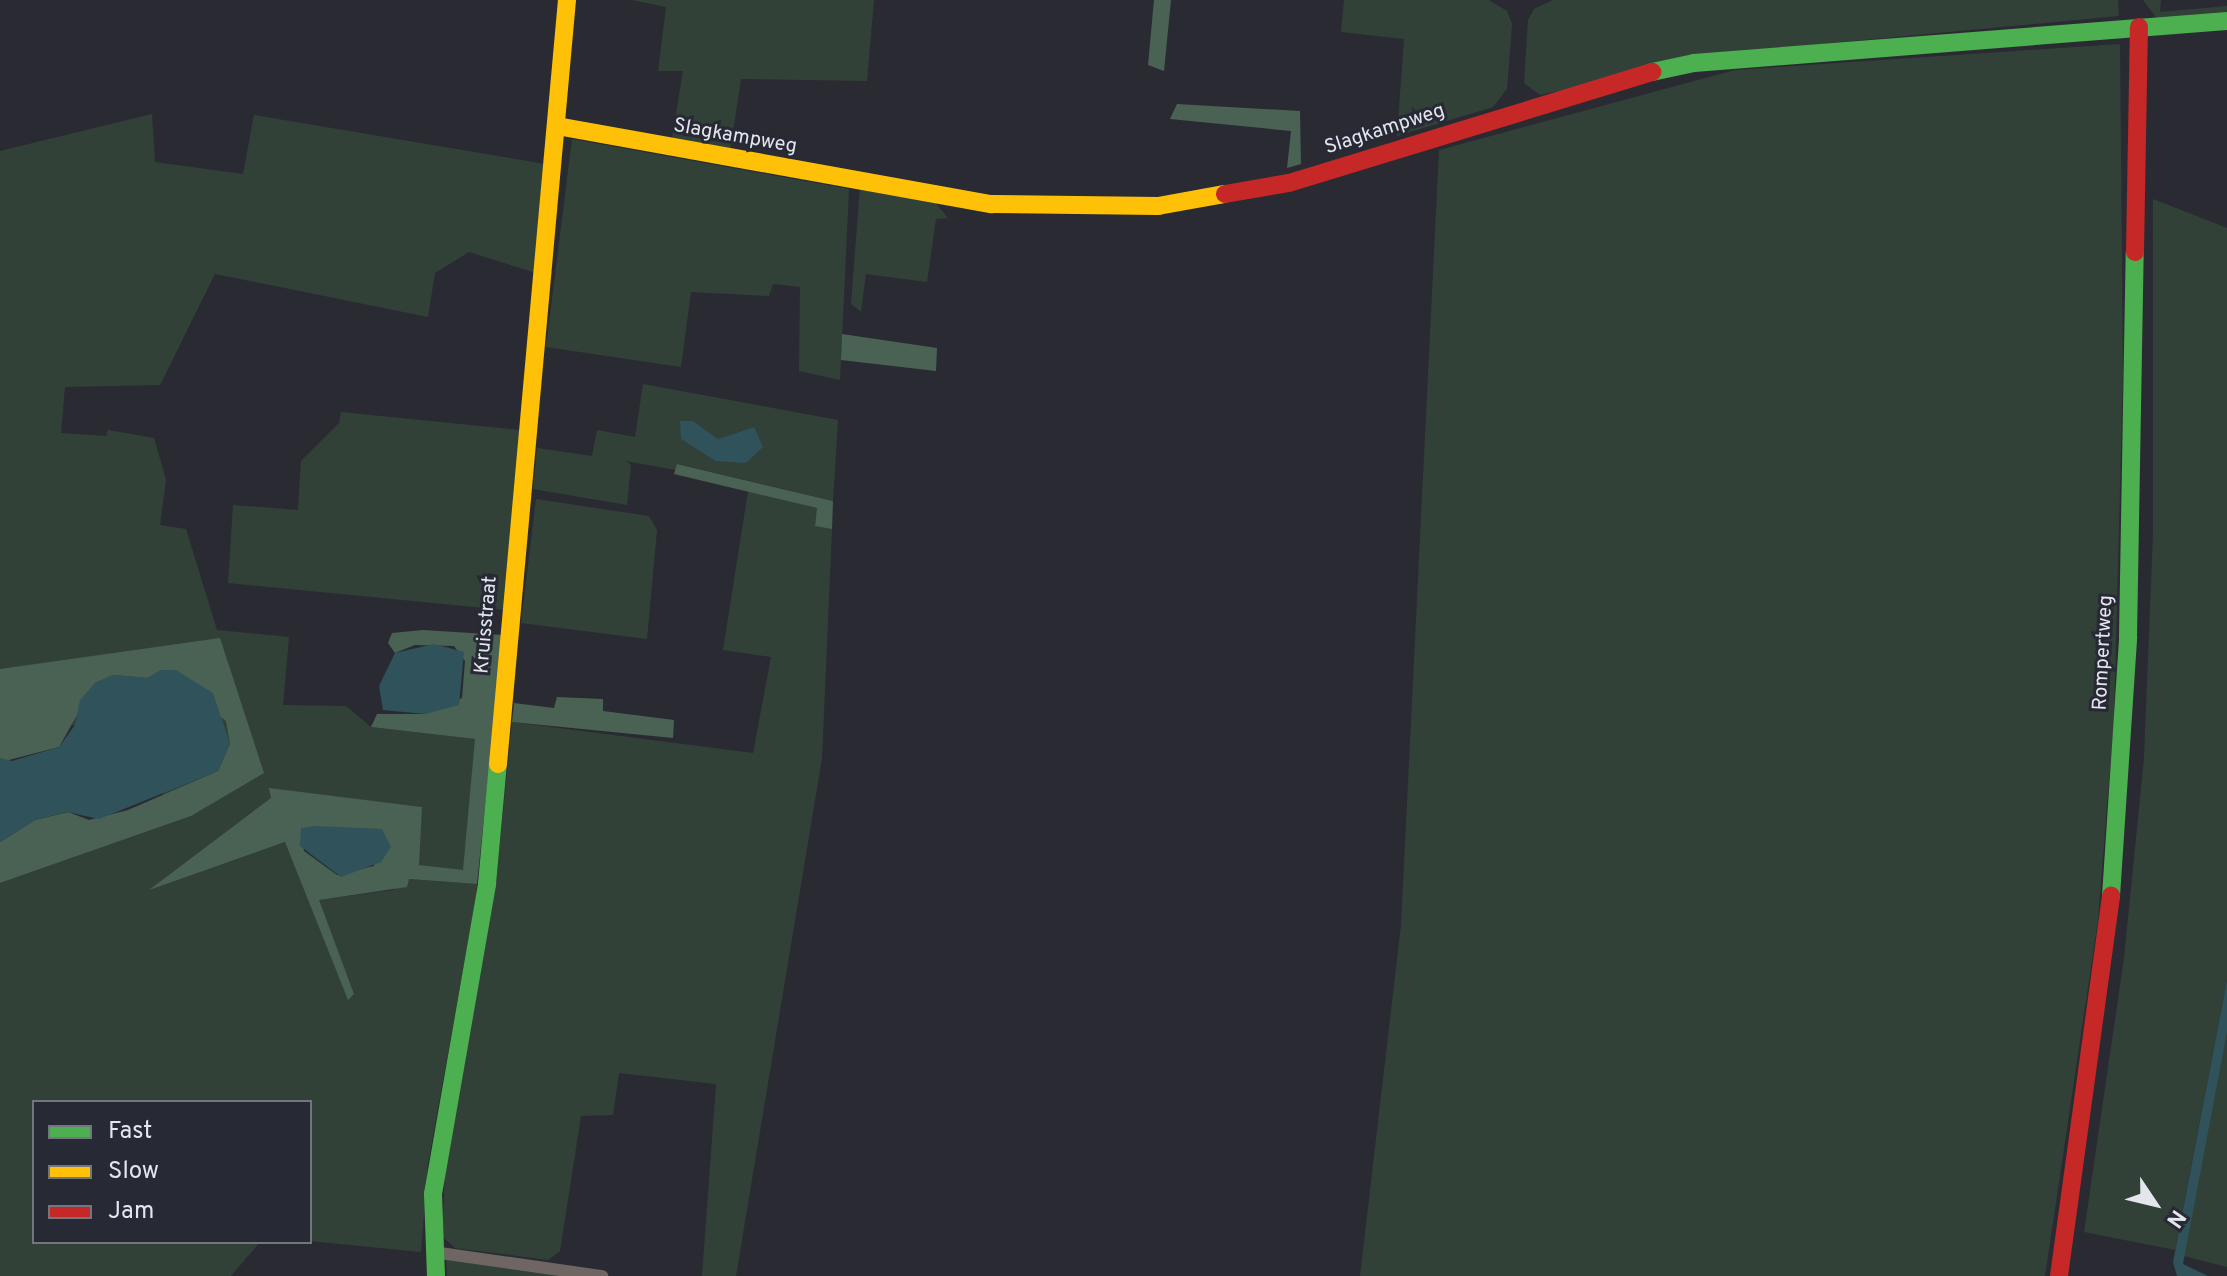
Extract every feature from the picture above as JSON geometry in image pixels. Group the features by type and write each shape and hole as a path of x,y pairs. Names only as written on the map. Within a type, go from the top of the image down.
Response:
{"street":[{"name":"Kruisstraat","path":"436,1276 433,1194 487,884 567,0"},
{"name":"Slagkampweg","path":"557,126 992,204 1158,206 1289,183 1600,84 1694,63 2227,21"},
{"name":"Rompertweg","path":"2059,1276 2111,897 2128,637 2139,27"},
{"path":"433,1252 602,1276"}],"green space":[{"path":"632,0 874,0 867,81 741,79 730,151 672,139 683,71 658,71 666,7"},
{"path":"1154,0 1171,0 1164,71 1148,65"},
{"path":"1344,0 1489,0 1507,11 1512,24 1507,89 1493,107 1397,136 1404,39 1341,32"},
{"path":"1553,0 2118,0 2119,16 1746,51 1540,95 1524,83 1528,20 1534,9"},
{"path":"2143,0 2161,0 2160,12 2227,6 2227,17 2158,20"},
{"path":"2120,44 2123,372 2114,719 2098,920 2045,1276 1360,1276 1401,925 1439,150 1735,70"},
{"path":"1177,104 1300,111 1301,164 1287,168 1291,131 1170,119"},
{"path":"152,114 155,162 243,174 254,115 545,164 536,273 469,252 435,273 428,317 215,274 160,385 65,387 61,433 106,436 108,430 154,438 166,480 160,525 186,529 217,630 289,637 283,705 346,706 371,727 476,739 464,871 418,865 421,807 270,789 272,798 152,888 286,842 354,994 318,900 393,890 409,879 477,884 428,1164 421,1252 312,1241 312,1100 32,1100 32,1244 258,1244 231,1276 0,1276 0,883 191,816 0,669 0,151"},
{"path":"572,139 849,189 840,380 799,371 800,287 773,284 769,296 691,292 681,367 546,347"},
{"path":"860,187 935,202 948,218 936,219 927,282 866,274 861,312 851,304"},
{"path":"2153,199 2227,228 2227,980 2175,1250 2084,1232 2124,958 2144,758 2153,534"},
{"path":"842,334 937,348 936,371 841,360"},
{"path":"643,384 838,420 833,501 678,464 676,470 626,461 631,465 627,505 533,489 537,448 592,456 597,430 635,437","holes":["693,421 718,439 754,427 715,461 681,439"]},
{"path":"341,412 521,430 505,610 228,583 233,505 298,510 301,461 339,423"},
{"path":"677,464 833,501 832,529 815,526 817,508 674,474"},
{"path":"748,491 818,508 815,525 832,529 822,758 736,1276 702,1276 716,1084 619,1073 613,1115 581,1116 560,1251 548,1260 455,1248 442,1236 445,1174 496,884 512,722 753,753 771,657 723,650"},
{"path":"536,499 649,516 657,530 647,639 521,623"},
{"path":"423,630 503,635 477,884 409,879 407,887 319,900 354,994 348,1000 285,842 149,890 271,798 269,788 422,807 419,865 463,870 475,739 371,727 377,714 425,714 462,698 465,661 454,646 415,645 395,653 388,643 392,633","holes":["301,828 382,829 374,866 337,875 304,851"]},
{"path":"220,638 264,773 191,816 0,883 0,842 35,820 68,812 89,820 128,810 218,771 230,744 226,721 161,670 148,678 113,675 95,683 59,747 5,761 0,758 0,669"},
{"path":"557,697 603,699 603,711 674,720 673,738 512,722 514,703 554,708"},
{"path":"2227,1033 2227,1267 2184,1256"},
{"path":"456,1256 581,1276 447,1276 446,1260"}],"water":[{"path":"680,421 693,421 718,439 754,427 763,447 746,463 715,461 681,439"},
{"path":"434,644 464,652 459,705 425,714 383,710 379,686 395,653"},
{"path":"161,670 176,670 213,693 230,744 218,771 99,819 67,812 35,820 0,842 0,758 12,761 59,747 75,725 80,700 95,683 113,675 148,678"},
{"path":"301,828 382,829 391,847 381,862 341,877 300,846"},
{"path":"2227,980 2227,1033 2183,1264 2208,1276 2177,1276 2173,1262"}],"traffic: fast":[{"path":"1652,72 1694,63 2227,21"},
{"path":"2111,896 2128,637 2135,252"},
{"path":"436,1276 433,1194 487,884 498,764"}],"traffic: slow":[{"path":"498,764 567,0"},
{"path":"557,126 992,204 1158,206 1225,194"}],"traffic: jam":[{"path":"2135,252 2139,27"},
{"path":"1225,194 1289,183 1652,72"},
{"path":"2059,1276 2111,896"}]}
